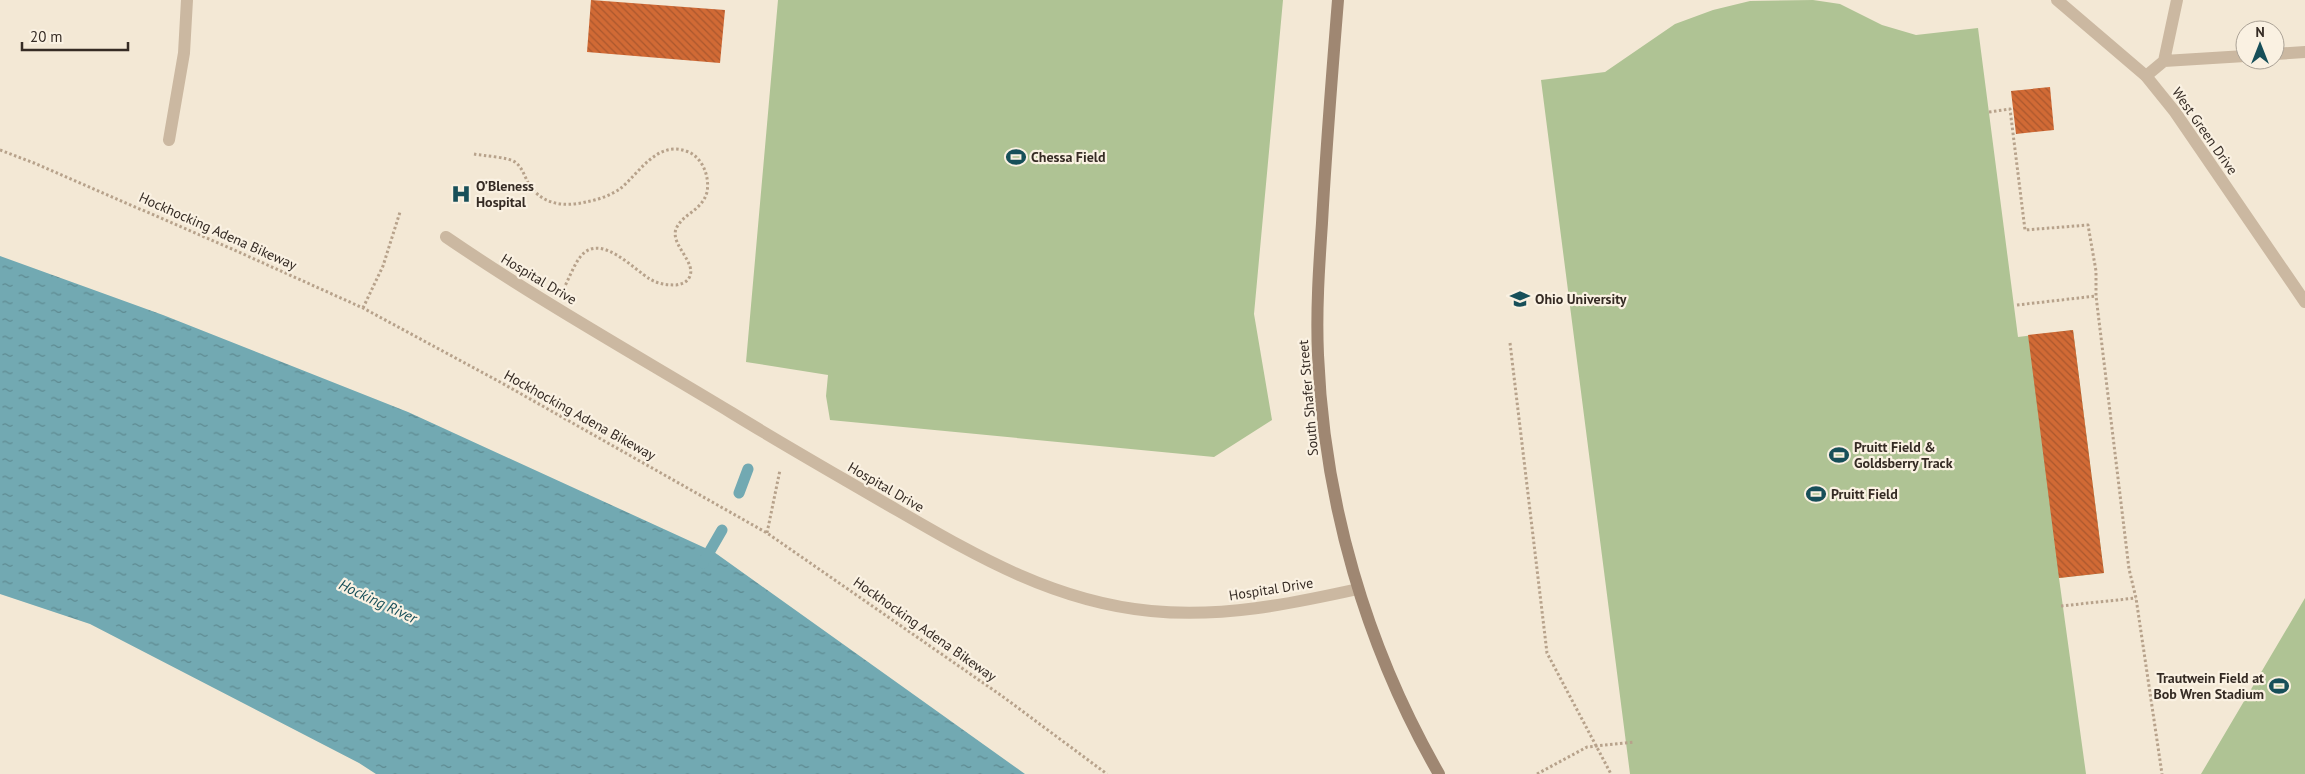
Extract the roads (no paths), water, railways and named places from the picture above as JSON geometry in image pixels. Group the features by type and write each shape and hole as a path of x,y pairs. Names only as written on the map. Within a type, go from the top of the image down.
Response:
{"street":[{"path":"168,140 184,53 187,0"},
{"name":"South Shafer Street","path":"1338,0 1318,285 1318,354 1326,446 1334,495 1358,589 1382,657 1414,728 1439,774"},
{"name":"West Green Drive","path":"2057,0 2146,76 2176,112 2305,302"},
{"path":"2164,62 2177,0"},
{"path":"2285,53 2305,52"},
{"path":"2146,76 2164,62 2235,57"},
{"name":"Hospital Drive","path":"446,237 502,275 795,451 981,559 1061,592 1150,611 1193,613 1276,607 1358,589"}],"water":[{"name":"Hocking River","path":"0,256 163,315 408,412 714,552 1025,774 376,774 359,763 90,624 0,594"}],"waterway":[{"path":"739,493 748,469"},
{"path":"703,563 722,530"}],"place":[{"name":"Chessa Field","path":"1016,157"},
{"name":"O’Bleness Hospital","path":"461,194"},
{"name":"Ohio University","path":"1520,299"},
{"name":"Pruitt Field & Goldsberry Track","path":"1839,455"},
{"name":"Pruitt Field","path":"1816,494"},
{"name":"Trautwein Field at Bob Wren Stadium","path":"2279,686"}]}
